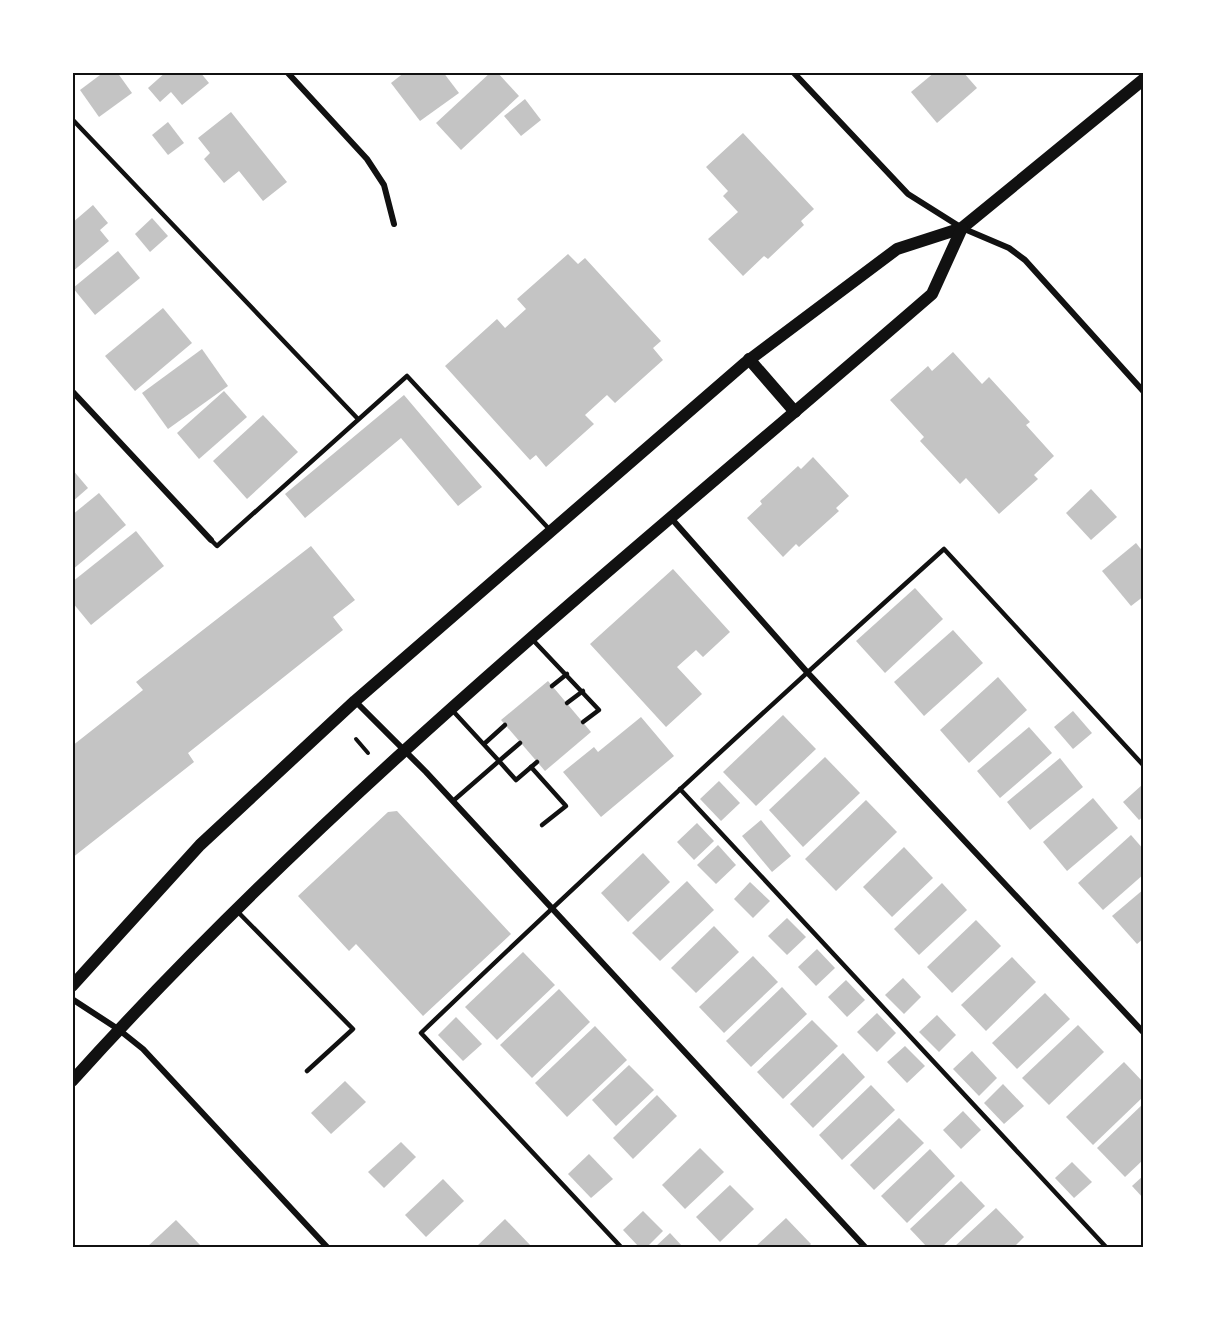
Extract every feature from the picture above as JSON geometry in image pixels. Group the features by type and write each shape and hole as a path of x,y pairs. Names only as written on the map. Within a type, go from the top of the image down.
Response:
{"main road":[{"path":"72,986 200,845 355,701 749,359 897,249 962,228 1144,79"},
{"path":"72,1081 118,1029 236,910 404,749 932,294 962,228"},
{"path":"749,359 795,412"}],"street":[{"path":"286,72 367,159 384,185 394,225"},
{"path":"793,72 908,194 962,228 1009,248 1025,260 1144,392"},
{"path":"72,391 211,540"},
{"path":"671,519 807,672 1144,1033"},
{"path":"355,701 453,801 865,1247"},
{"path":"72,999 118,1029 143,1049 327,1247"}],"lane":[{"path":"72,118 358,419"},
{"path":"211,540 217,546 407,376 550,530"},
{"path":"621,1247 421,1033 552,908 807,672 944,549 1144,766"},
{"path":"532,639 599,710 583,722"},
{"path":"552,686 567,674"},
{"path":"567,703 582,691"},
{"path":"450,709 516,780 537,762"},
{"path":"483,744 505,725"},
{"path":"453,801 520,743"},
{"path":"531,767 566,806 542,825"},
{"path":"680,789 1106,1247"},
{"path":"236,910 353,1029 307,1071"}],"path":[{"path":"356,739 368,753"}],"building":[{"path":"104,72 117,72 132,93 99,117 80,90"},
{"path":"166,72 200,72 209,83 182,105 171,92 160,102 148,88"},
{"path":"405,72 443,72 459,93 420,121 391,83"},
{"path":"491,72 497,72 519,96 461,150 436,123"},
{"path":"935,72 963,72 977,88 937,123 911,92"},
{"path":"525,99 541,120 521,136 504,116"},
{"path":"231,112 287,182 263,201 239,171 224,183 204,159 210,153 198,138"},
{"path":"168,122 184,143 168,155 152,135"},
{"path":"743,133 814,209 801,221 804,225 768,259 764,256 743,276 708,239 738,212 723,196 728,191 706,167"},
{"path":"93,205 108,223 100,230 109,241 72,272 72,223"},
{"path":"152,218 168,236 150,252 135,234"},
{"path":"118,251 140,278 95,315 73,288"},
{"path":"568,254 578,264 585,258 661,341 653,348 663,360 615,403 607,395 585,415 594,424 546,467 536,455 530,460 445,366 497,319 505,328 526,309 517,299"},
{"path":"163,308 192,343 135,391 105,356"},
{"path":"202,349 228,386 168,429 142,393"},
{"path":"953,352 982,384 989,377 1030,422 1026,425 1054,456 1034,475 1038,479 999,514 966,478 960,484 920,441 924,437 890,400 928,366 932,371"},
{"path":"224,391 247,417 199,459 177,433"},
{"path":"404,395 482,487 458,506 401,438 305,518 285,494"},
{"path":"263,415 298,452 247,499 213,461"},
{"path":"813,457 849,496 836,508 839,511 799,547 796,544 783,557 747,518 762,504 760,501 798,466 801,469"},
{"path":"72,469 88,488 72,502"},
{"path":"1091,489 1117,517 1091,540 1066,513"},
{"path":"99,493 126,525 72,570 72,515"},
{"path":"136,531 164,566 91,625 72,602 72,582"},
{"path":"1136,543 1144,553 1144,596 1131,606 1102,571"},
{"path":"311,546 355,600 333,617 343,630 188,753 194,762 72,858 72,746 143,690 136,682"},
{"path":"673,569 730,632 703,657 696,650 677,667 702,694 666,727 590,644"},
{"path":"915,588 943,619 885,673 856,641"},
{"path":"953,630 983,663 924,716 894,682"},
{"path":"998,677 1027,710 969,763 940,730"},
{"path":"548,681 591,732 545,771 501,720"},
{"path":"1073,711 1092,733 1073,749 1054,727"},
{"path":"783,715 816,749 756,806 723,772"},
{"path":"641,717 674,756 601,817 563,772 594,747 598,752"},
{"path":"1029,727 1052,753 1000,798 977,771"},
{"path":"825,757 860,793 803,847 769,810"},
{"path":"1060,758 1083,787 1030,830 1007,802"},
{"path":"719,781 740,803 721,821 700,799"},
{"path":"1142,785 1144,787 1144,816 1139,820 1123,802"},
{"path":"1093,798 1118,828 1067,871 1043,842"},
{"path":"866,800 897,832 836,891 805,859"},
{"path":"397,811 511,934 423,1016 356,944 349,951 298,896 388,812"},
{"path":"761,820 791,856 772,872 742,836"},
{"path":"697,823 714,841 694,860 677,842"},
{"path":"1131,835 1144,850 1144,874 1103,910 1078,883"},
{"path":"718,845 736,865 716,884 697,865"},
{"path":"904,847 933,878 892,917 863,887"},
{"path":"643,853 670,882 628,922 601,893"},
{"path":"687,881 714,910 660,961 632,933"},
{"path":"750,882 770,901 753,918 734,899"},
{"path":"942,883 967,910 919,955 894,929"},
{"path":"1144,889 1144,938 1137,944 1112,916"},
{"path":"787,918 806,937 787,955 768,936"},
{"path":"976,920 1001,946 952,993 927,967"},
{"path":"714,926 739,952 696,993 671,968"},
{"path":"817,949 835,968 816,986 798,967"},
{"path":"523,952 555,985 497,1040 465,1007"},
{"path":"753,956 778,982 724,1033 699,1007"},
{"path":"1012,957 1036,982 986,1031 961,1005"},
{"path":"903,978 921,997 904,1014 885,995"},
{"path":"846,980 865,1000 847,1017 828,997"},
{"path":"782,987 807,1014 751,1067 726,1041"},
{"path":"559,989 590,1022 532,1078 500,1045"},
{"path":"1045,993 1070,1019 1017,1069 992,1043"},
{"path":"877,1013 896,1033 877,1052 857,1032"},
{"path":"937,1015 956,1035 939,1052 919,1032"},
{"path":"456,1017 482,1044 463,1061 438,1035"},
{"path":"812,1020 838,1046 783,1099 757,1072"},
{"path":"1078,1025 1104,1052 1049,1105 1022,1078"},
{"path":"595,1026 627,1060 567,1117 535,1083"},
{"path":"905,1046 925,1066 907,1083 887,1062"},
{"path":"972,1051 997,1078 979,1096 953,1069"},
{"path":"843,1053 865,1077 813,1128 790,1104"},
{"path":"1124,1062 1144,1083 1144,1096 1093,1145 1066,1117"},
{"path":"629,1065 654,1090 616,1126 592,1100"},
{"path":"345,1081 366,1102 331,1134 311,1113"},
{"path":"1003,1084 1024,1106 1004,1124 984,1103"},
{"path":"871,1085 895,1110 842,1160 819,1135"},
{"path":"657,1095 677,1116 633,1159 613,1138"},
{"path":"1144,1103 1144,1159 1125,1177 1097,1148"},
{"path":"963,1111 981,1130 961,1149 943,1130"},
{"path":"899,1118 924,1143 874,1190 850,1165"},
{"path":"401,1142 416,1157 384,1188 368,1172"},
{"path":"700,1148 724,1172 685,1209 662,1185"},
{"path":"930,1149 955,1176 907,1223 881,1196"},
{"path":"589,1154 613,1179 591,1198 568,1174"},
{"path":"1072,1162 1092,1182 1074,1198 1055,1178"},
{"path":"1144,1175 1144,1199 1132,1186"},
{"path":"443,1179 464,1201 426,1237 405,1215"},
{"path":"961,1181 985,1206 942,1247 927,1247 910,1229"},
{"path":"730,1185 754,1209 720,1242 696,1217"},
{"path":"996,1208 1024,1237 1014,1247 954,1247"},
{"path":"643,1211 663,1231 647,1247 639,1247 623,1230"},
{"path":"786,1218 811,1244 808,1247 755,1247"},
{"path":"505,1219 532,1247 476,1247"},
{"path":"176,1220 202,1247 147,1247"},
{"path":"670,1233 683,1247 655,1247"}]}
